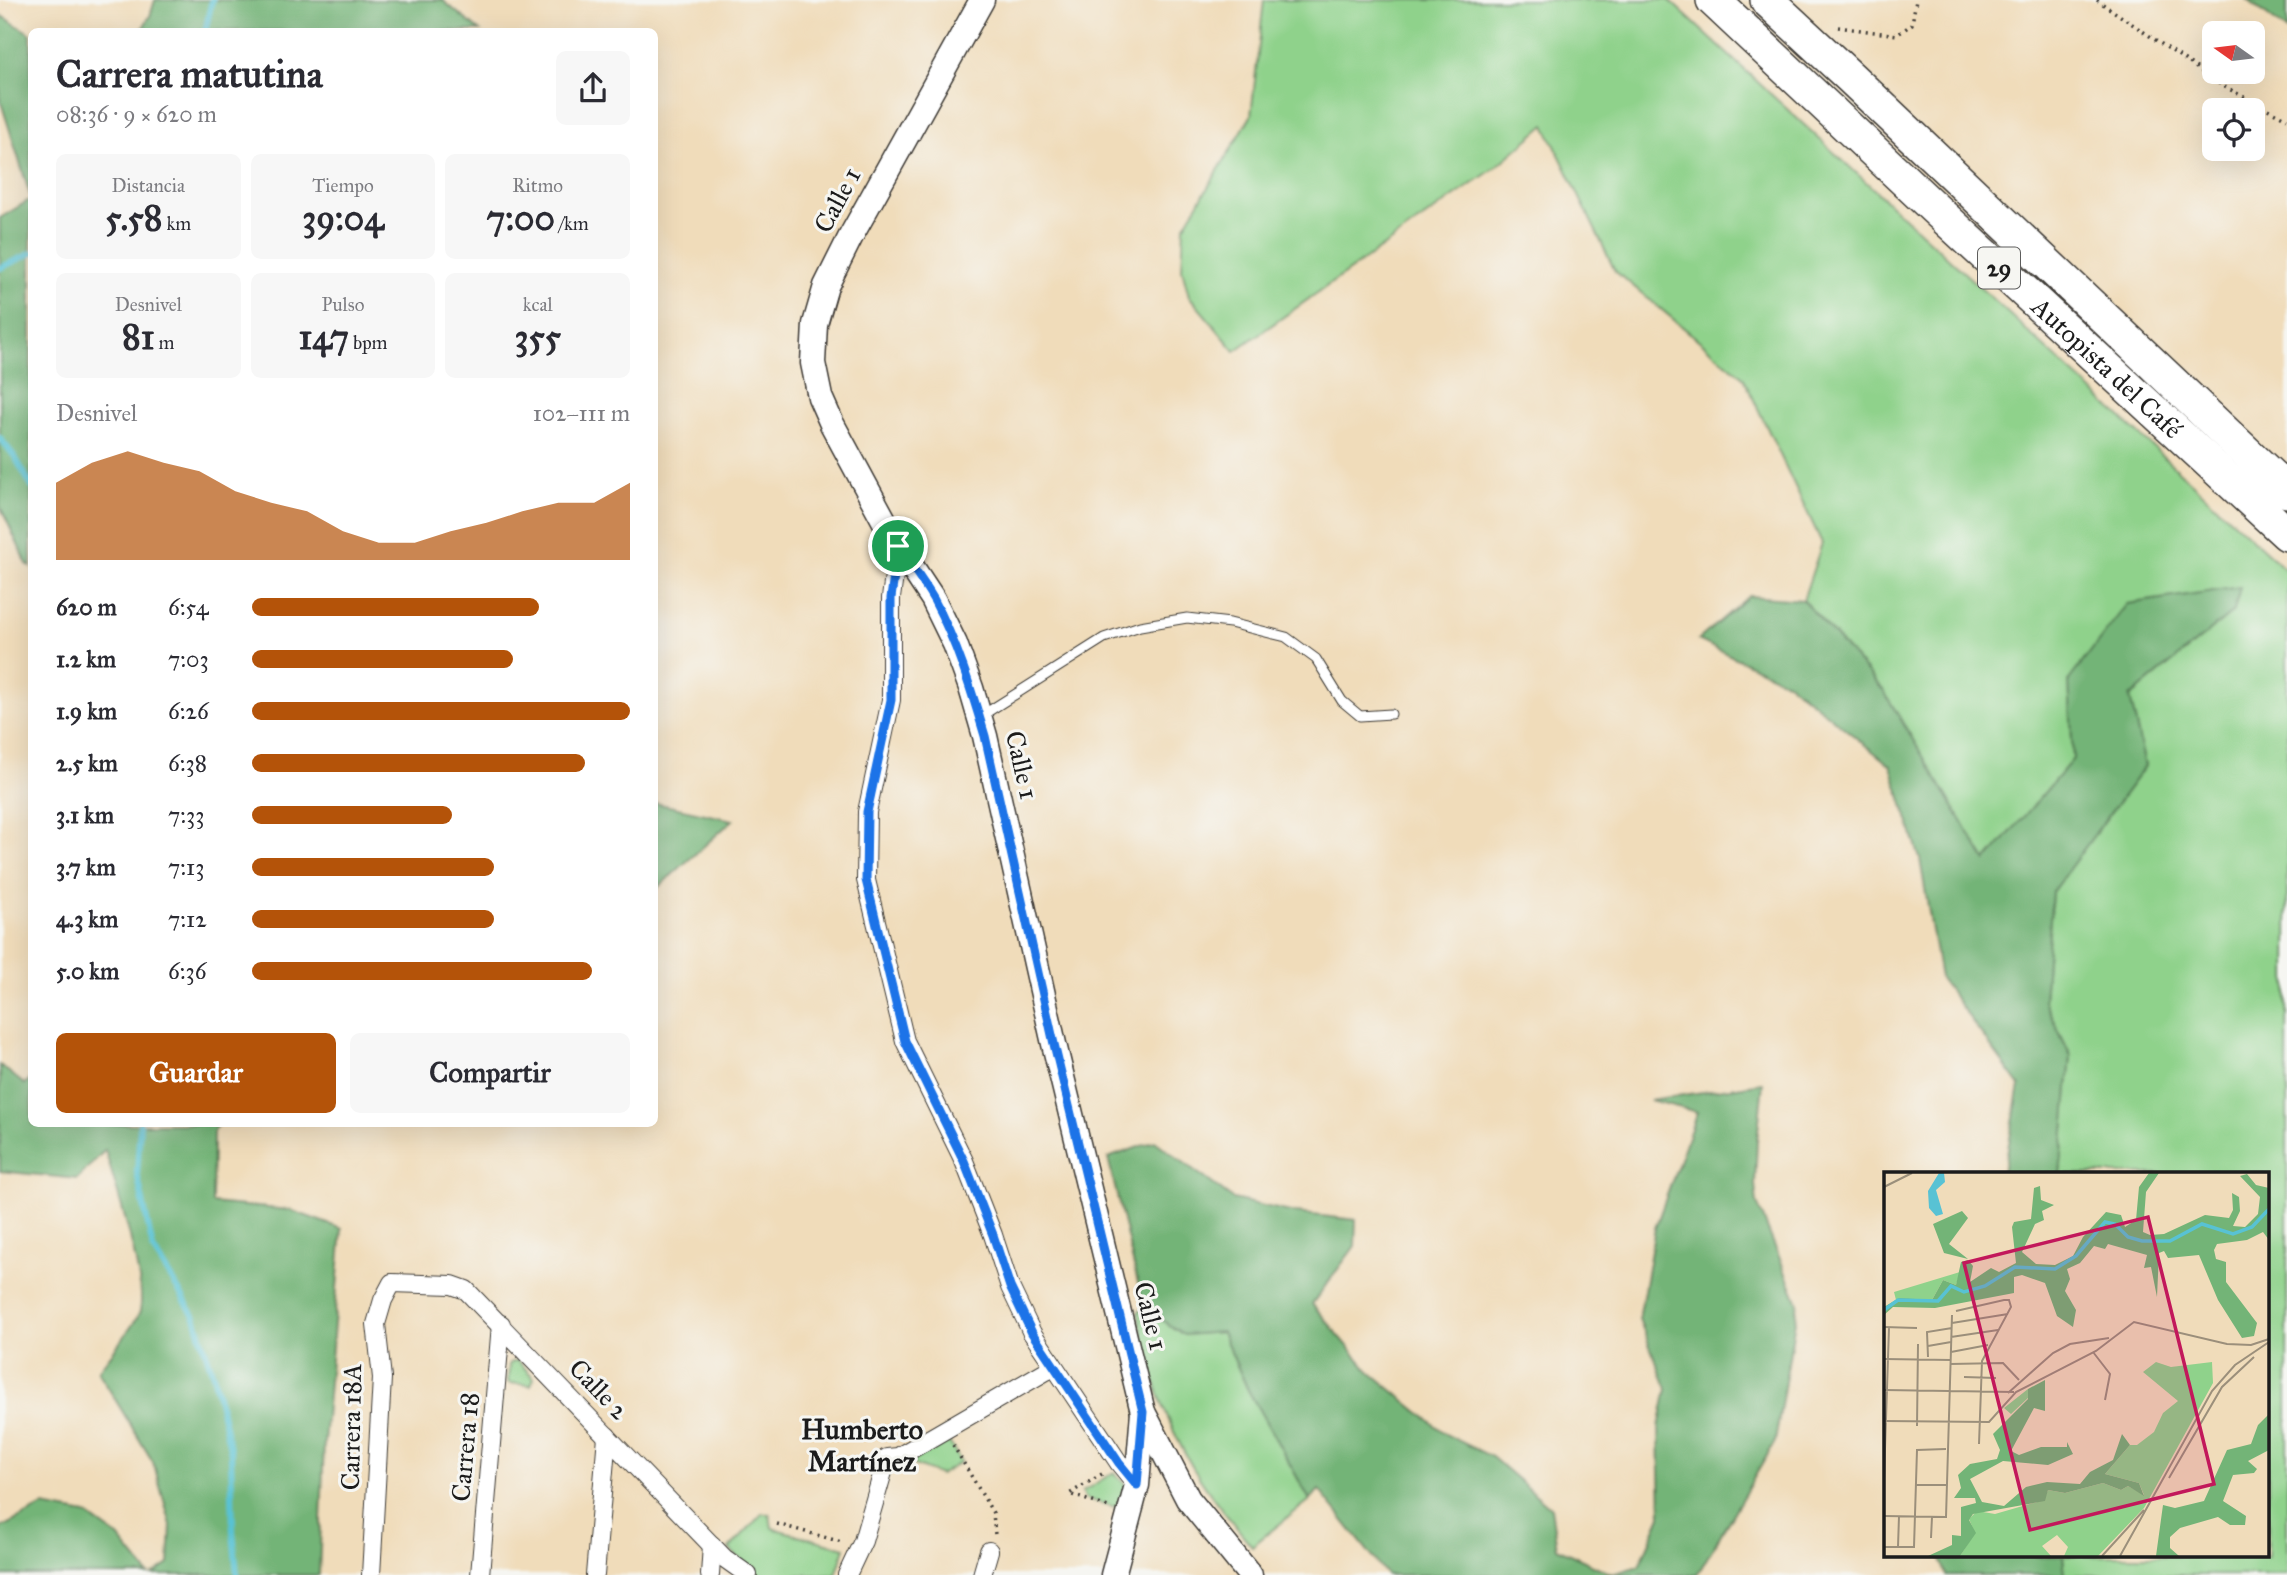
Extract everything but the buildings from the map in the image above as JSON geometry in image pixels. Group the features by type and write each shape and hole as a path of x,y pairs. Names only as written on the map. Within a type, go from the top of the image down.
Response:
{"highway":[{"name":"Autopista del Café","path":"1713,0 2287,534"},
{"name":"Autopista del Café","path":"1767,0 2287,491"}],"street":[{"name":"Calle 1","path":"982,0 826,286 815,324 813,363 820,397 832,424 898,546 939,610 955,644 980,717 1054,1044 1143,1412 1188,1499 1250,1575"},
{"path":"898,546 891,598 891,700 867,812 866,880 905,1041 964,1161 1010,1287 1032,1333 1119,1463 1137,1485"},
{"name":"Calle 2","path":"392,1283 452,1285 466,1290 724,1558 748,1575"},
{"name":"Carrera 18A","path":"371,1575 382,1378 376,1325 383,1300 392,1283"},
{"name":"Carrera 18","path":"480,1575 501,1324"},
{"path":"847,1575 860,1547 887,1458 898,1457 1053,1367"},
{"path":"1113,1575 1137,1485 1143,1412"},
{"path":"596,1575 607,1436"},
{"path":"710,1575 712,1545"},
{"path":"982,1575 989,1551"}],"lane":[{"path":"980,717 1104,638 1139,626 1187,618 1230,623 1286,637 1316,659 1342,701 1360,716 1391,714"}],"path":[{"path":"1830,26 1897,35 1912,24 1916,0"},
{"path":"2097,0 2223,86 2287,119"},
{"path":"964,1462 993,1513 995,1540 989,1551"},
{"path":"1119,1463 1069,1494 1084,1501 1130,1513"},
{"path":"776,1524 860,1547"}],"green space":[{"path":"155,0 442,0 476,28 143,28"},
{"path":"1264,0 1669,0 2287,571 2287,1575 2065,1575 2063,1558 2270,1558 2270,1172 2060,1172 2071,1056 2044,1001 2052,892 2145,766 2130,697 2234,611 2069,680 2073,759 1986,862 1883,690 1803,600 1822,543 1743,377 1615,271 1545,125 1496,167 1235,351 1189,296 1182,269 1184,227 1251,116"},
{"path":"2248,0 2287,0 2287,31"},
{"path":"0,15 28,32 28,188 0,99"},
{"path":"28,201 28,565 0,506 0,218"},
{"path":"2240,587 2234,611 2130,697 2145,766 2052,892 2044,1001 2071,1056 2060,1172 2002,1172 2020,1086 1940,978 1920,859 1891,766 1790,684 1698,640 1749,596 1803,600 1883,690 1986,861 2073,759 2069,680 2127,604"},
{"path":"658,804 733,820 658,887"},
{"path":"0,1065 24,1084 28,1081 28,1127 216,1127 213,1132 212,1203 290,1210 342,1229 324,1442 319,1575 153,1575 169,1564 171,1525 153,1462 98,1371 139,1314 141,1301 135,1259 105,1150 77,1179 0,1171"},
{"path":"1763,1083 1757,1141 1757,1203 1798,1303 1775,1442 1697,1575 1387,1575 1319,1490 1310,1500 1248,1390 1222,1332 1184,1335 1144,1308 1108,1158 1155,1141 1233,1199 1295,1213 1356,1220 1355,1246 1312,1304 1370,1372 1447,1435 1492,1457 1551,1508 1557,1548 1612,1574 1639,1566 1661,1516 1659,1427 1667,1389 1639,1319 1655,1228 1697,1112 1650,1100"},
{"path":"1144,1308 1184,1335 1222,1332 1248,1390 1310,1500 1252,1546 1206,1488 1174,1431 1158,1393 1146,1353 1138,1312"},
{"path":"517,1360 534,1378 531,1385 508,1383 509,1364"},
{"path":"948,1440 961,1462 940,1475 914,1465 911,1459"},
{"path":"1114,1472 1126,1485 1116,1507 1086,1499 1082,1492"},
{"path":"43,1506 86,1514 118,1537 149,1575 0,1575 0,1528"},
{"path":"763,1513 770,1515 772,1528 845,1548 836,1575 758,1575 729,1549"},
{"path":"1941,1558 2063,1558 2065,1575 1946,1575"}],"waterway":[{"path":"206,28 212,0"},
{"path":"0,268 28,255"},
{"path":"0,438 28,480"},
{"path":"140,1127 137,1173 153,1249 195,1317 214,1378 231,1453 237,1575"}],"district":[{"name":"Humberto Martínez","path":"862,1445"}],"route":[{"path":"898,546 933,599 955,644 985,736 1054,1044 1143,1412 1137,1485 1119,1463 1032,1333 1010,1287 964,1161 905,1041 866,880 867,812 891,700 891,598 898,546"}]}
